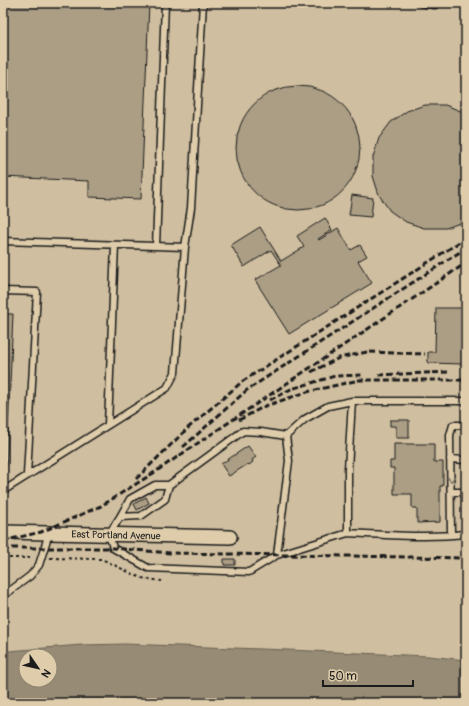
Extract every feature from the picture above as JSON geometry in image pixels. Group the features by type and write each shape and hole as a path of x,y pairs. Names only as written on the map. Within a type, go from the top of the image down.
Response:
{"street":[{"name":"East Portland Avenue","path":"3,532 230,537"}],"lane":[{"path":"156,246 165,3"},
{"path":"3,490 167,388 175,373 185,247 191,208 203,3"},
{"path":"421,3 435,5 435,3"},
{"path":"3,241 185,247"},
{"path":"108,425 115,245"},
{"path":"3,291 37,292 27,475"},
{"path":"348,532 348,469 352,401"},
{"path":"286,436 305,419 328,406 352,401 466,401"},
{"path":"451,536 450,435 453,426 466,425"},
{"path":"286,436 243,430 169,485 155,485 130,499 108,534 113,548 148,568 249,572 277,555 348,532 403,536 451,536 466,534"},
{"path":"277,555 289,461 286,436"},
{"path":"450,459 466,460"},
{"path":"120,517 141,516 165,499 169,485"},
{"path":"451,492 466,492"},
{"path":"3,596 30,576 39,565 49,533"}],"path":[{"path":"3,558 17,558"},
{"path":"58,558 106,560 141,578 162,581"}],"shaded area":[{"path":"3,3 466,3 466,660 428,656 125,644 18,648 18,651 3,652 3,562 9,561 9,509 3,511"},
{"path":"125,644 428,656 466,660 466,703 3,703 3,656 9,651 18,650 18,688 58,688 58,648 45,648"}],"building":[{"path":"3,3 149,3 141,199 89,197 89,181 3,177"},
{"path":"298,86 310,87 322,91 342,104 355,124 359,136 359,160 355,172 342,192 322,205 310,209 298,210 286,209 274,205 254,192 241,172 237,160 236,148 237,136 241,124 254,104 274,91 286,87"},
{"path":"425,105 445,105 466,113 466,221 446,228 424,228 406,222 390,211 379,195 373,176 373,157 379,138 391,122 407,111"},
{"path":"352,195 373,198 371,217 349,215"},
{"path":"325,218 332,230 318,239 319,240 338,228 351,250 360,245 367,256 358,261 372,283 289,334 255,280 281,265 271,250 244,267 231,245 260,227 281,261 304,247 297,236"},
{"path":"464,290 466,290 466,366 463,366 463,364 428,363 428,352 435,352 436,308 464,308"},
{"path":"3,314 13,314 6,478 3,478"},
{"path":"390,420 409,420 409,438 396,438 396,426 390,426"},
{"path":"394,444 434,444 434,462 443,462 443,486 440,486 440,522 417,523 417,508 412,508 412,494 394,494 394,468 390,468 390,461 394,461"},
{"path":"248,446 256,457 252,460 253,462 229,476 221,464"},
{"path":"146,497 149,503 137,510 134,504"},
{"path":"224,559 235,559 235,565 224,565"}],"railway":[{"path":"136,479 188,428 243,381 466,238"},
{"path":"183,447 247,390 466,248"},
{"path":"3,541 41,532 101,506 155,472 466,263"},
{"path":"311,372 339,358 367,352 425,354"},
{"path":"379,375 448,372"},
{"path":"270,400 291,389 335,376 363,375"},
{"path":"239,420 265,406 307,392 359,380 466,380"},
{"path":"3,548 113,548 170,553 466,558"}]}
